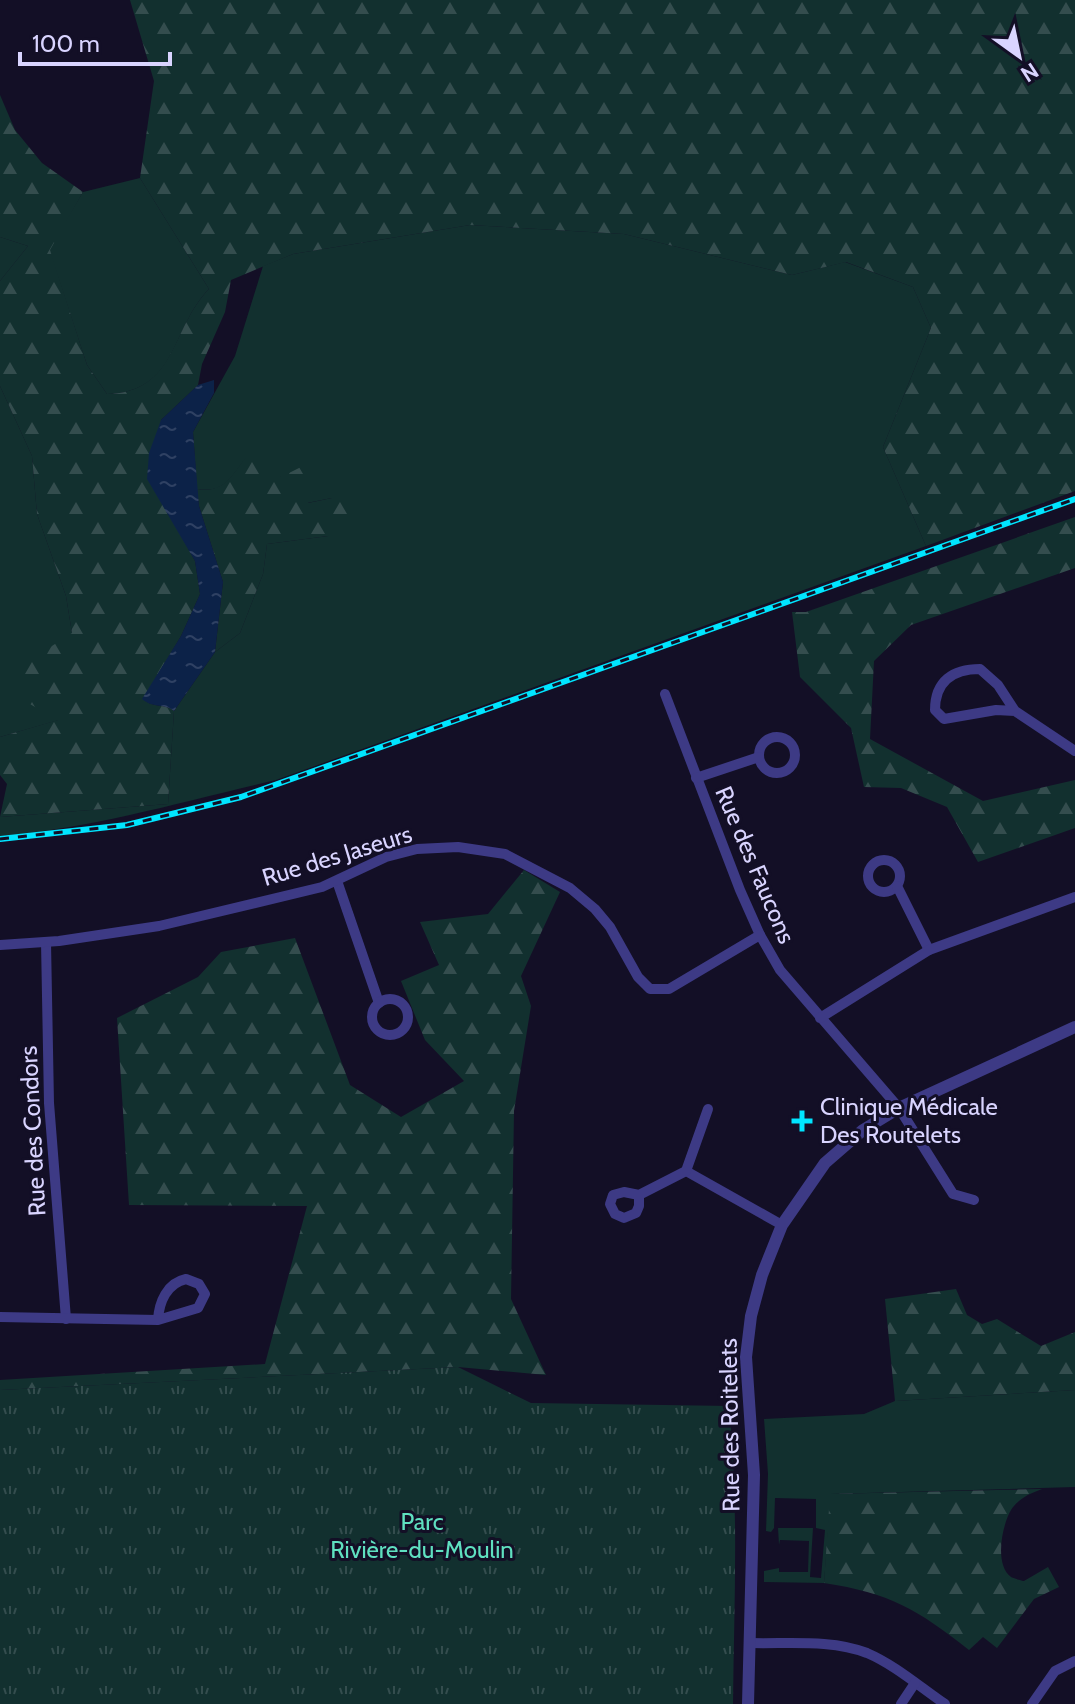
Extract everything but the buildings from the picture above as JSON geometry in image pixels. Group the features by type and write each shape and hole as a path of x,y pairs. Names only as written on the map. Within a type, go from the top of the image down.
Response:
{"street":[{"path":"1015,711 996,710 944,719 935,710 935,696 944,682 960,669 980,669 998,685 1015,711 1075,751"},
{"name":"Rue des Faucons","path":"665,694 760,935 780,970 899,1108 953,1194 974,1200"},
{"path":"696,778 759,757"},
{"name":"Rue des Jaseurs","path":"0,945 46,942 159,926 322,887 367,864 417,849 458,847 505,854 570,888 595,909 610,927 638,977 650,989 669,989 760,935"},
{"path":"337,881 379,1003"},
{"path":"897,886 929,950"},
{"path":"820,1018 929,950 1075,897"},
{"name":"Rue des Condors","path":"46,942 49,1103 66,1319"},
{"name":"Rue des Roitelets","path":"748,1704 754,1475 746,1357 758,1289 782,1225 825,1163 863,1130 899,1108 1075,1027"},
{"path":"639,1195 686,1171 708,1109"},
{"path":"686,1171 782,1225"},
{"path":"0,1317 158,1320 198,1308 205,1294 199,1284 186,1279 171,1286 161,1303 158,1320"},
{"path":"751,1643 851,1648 879,1659 945,1704"},
{"path":"1032,1704 1055,1671 1075,1661"},
{"path":"901,1704 915,1683"}],"green space":[{"path":"130,0 1075,0 1075,491 926,546 883,447 931,328 913,287 846,262 792,275 624,234 470,225 293,254 231,280 225,312 202,364 198,385 161,420 174,523 195,561 200,594 181,636 143,699 174,711 168,804 0,817 7,784 0,775 0,737 58,720 21,699 21,666 72,633 66,596 37,514 32,456 0,386 0,281 28,246 0,237 0,95 15,130 42,163 83,192 50,250 87,365 107,394 130,391 160,370 196,305 209,289 140,178 154,81"},
{"path":"140,178 209,289 196,305 160,370 130,391 107,394 87,365 49,249 83,192"},
{"path":"470,225 624,234 792,275 845,262 913,287 931,328 883,447 926,546 276,780 70,827 0,836 0,817 168,804 174,711 215,652 240,633 263,574 267,544 328,536 332,498 307,503 281,477 247,457 221,486 197,489 193,432 235,356 263,266 293,254"},
{"path":"0,237 28,246 0,281"},
{"path":"0,386 32,456 37,514 66,596 72,633 59,720 0,737"},
{"path":"273,454 281,477 301,467 316,477 308,503 332,498 374,498 364,515 328,536 267,544 263,574 240,633 215,652 223,582 199,506 197,489 221,486 247,456"},
{"path":"1075,517 1075,568 911,625 874,661 870,739 983,801 1075,780 1075,828 978,862 947,807 901,788 864,787 851,728 800,677 792,612 806,612"},
{"path":"524,870 560,892 521,976 531,1006 514,1111 511,1299 546,1375 458,1367 0,1390 0,1380 265,1364 307,1206 129,1205 117,1018 198,977 221,952 295,938 350,1085 401,1117 464,1081 425,1040 401,981 439,965 420,922 488,914"},
{"path":"956,1289 967,1315 982,1324 997,1319 1041,1346 1075,1332 1075,1390 895,1401 885,1299"},
{"name":"Parc Rivière-du-Moulin","path":"458,1367 531,1403 729,1406 735,1517 733,1704 0,1704 0,1390"},
{"path":"1075,1390 1075,1487 831,1494 824,1583 764,1582 764,1571 779,1568 779,1572 808,1572 809,1541 780,1540 779,1545 778,1528 813,1528 810,1577 821,1578 825,1530 816,1528 816,1499 775,1498 774,1528 771,1532 766,1531 768,1474 764,1419 864,1414 895,1401"},
{"path":"1042,1489 1021,1499 1011,1510 1005,1525 1001,1554 1011,1577 1024,1581 1048,1567 1059,1587 1034,1599 997,1648 983,1637 969,1650 902,1605 867,1592 824,1583 830,1494"}],"water":[{"path":"214,380 214,393 193,432 199,506 223,582 215,652 174,711 142,699 181,636 200,594 195,561 147,479 149,453 161,420 198,385"}],"railway":[{"path":"0,839 127,825 241,797 1075,499"}],"place":[{"name":"Clinique Médicale Des Routelets","path":"802,1121"}]}
